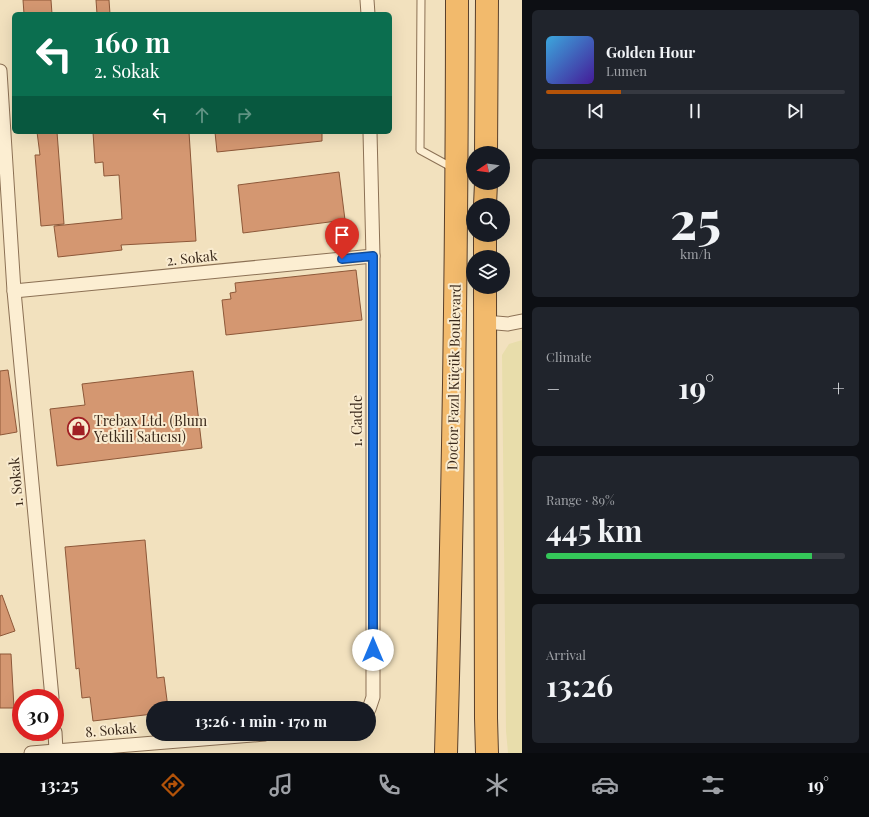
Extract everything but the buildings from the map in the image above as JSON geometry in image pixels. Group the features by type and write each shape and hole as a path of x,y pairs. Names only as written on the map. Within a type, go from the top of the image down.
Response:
{"highway":[{"name":"Doctor Fazıl Küçük Boulevard","path":"446,753 457,170 457,0"},
{"path":"486,146 487,0"},
{"path":"485,294 487,753"},
{"path":"486,718 494,753"}],"street":[{"path":"367,0 368,12"},
{"name":"1. Sokak","path":"0,72 14,291 51,689"},
{"name":"1. Cadde","path":"370,134 373,256 373,697 372,701"},
{"name":"2. Sokak","path":"14,291 373,256"},
{"path":"485,322 508,324 522,321"},
{"path":"55,741 56,751"},
{"name":"8. Sokak","path":"31,753 179,741"}],"lane":[{"path":"421,0 420,150 457,170"}],"shaded area":[{"path":"522,340 522,753 508,753 506,731 502,355 509,344"}],"place":[{"name":"Trebax Ltd. (Blum Yetkili Satıcısı)","path":"79,429"}],"route":[{"path":"342,259 373,256 373,650"}]}
